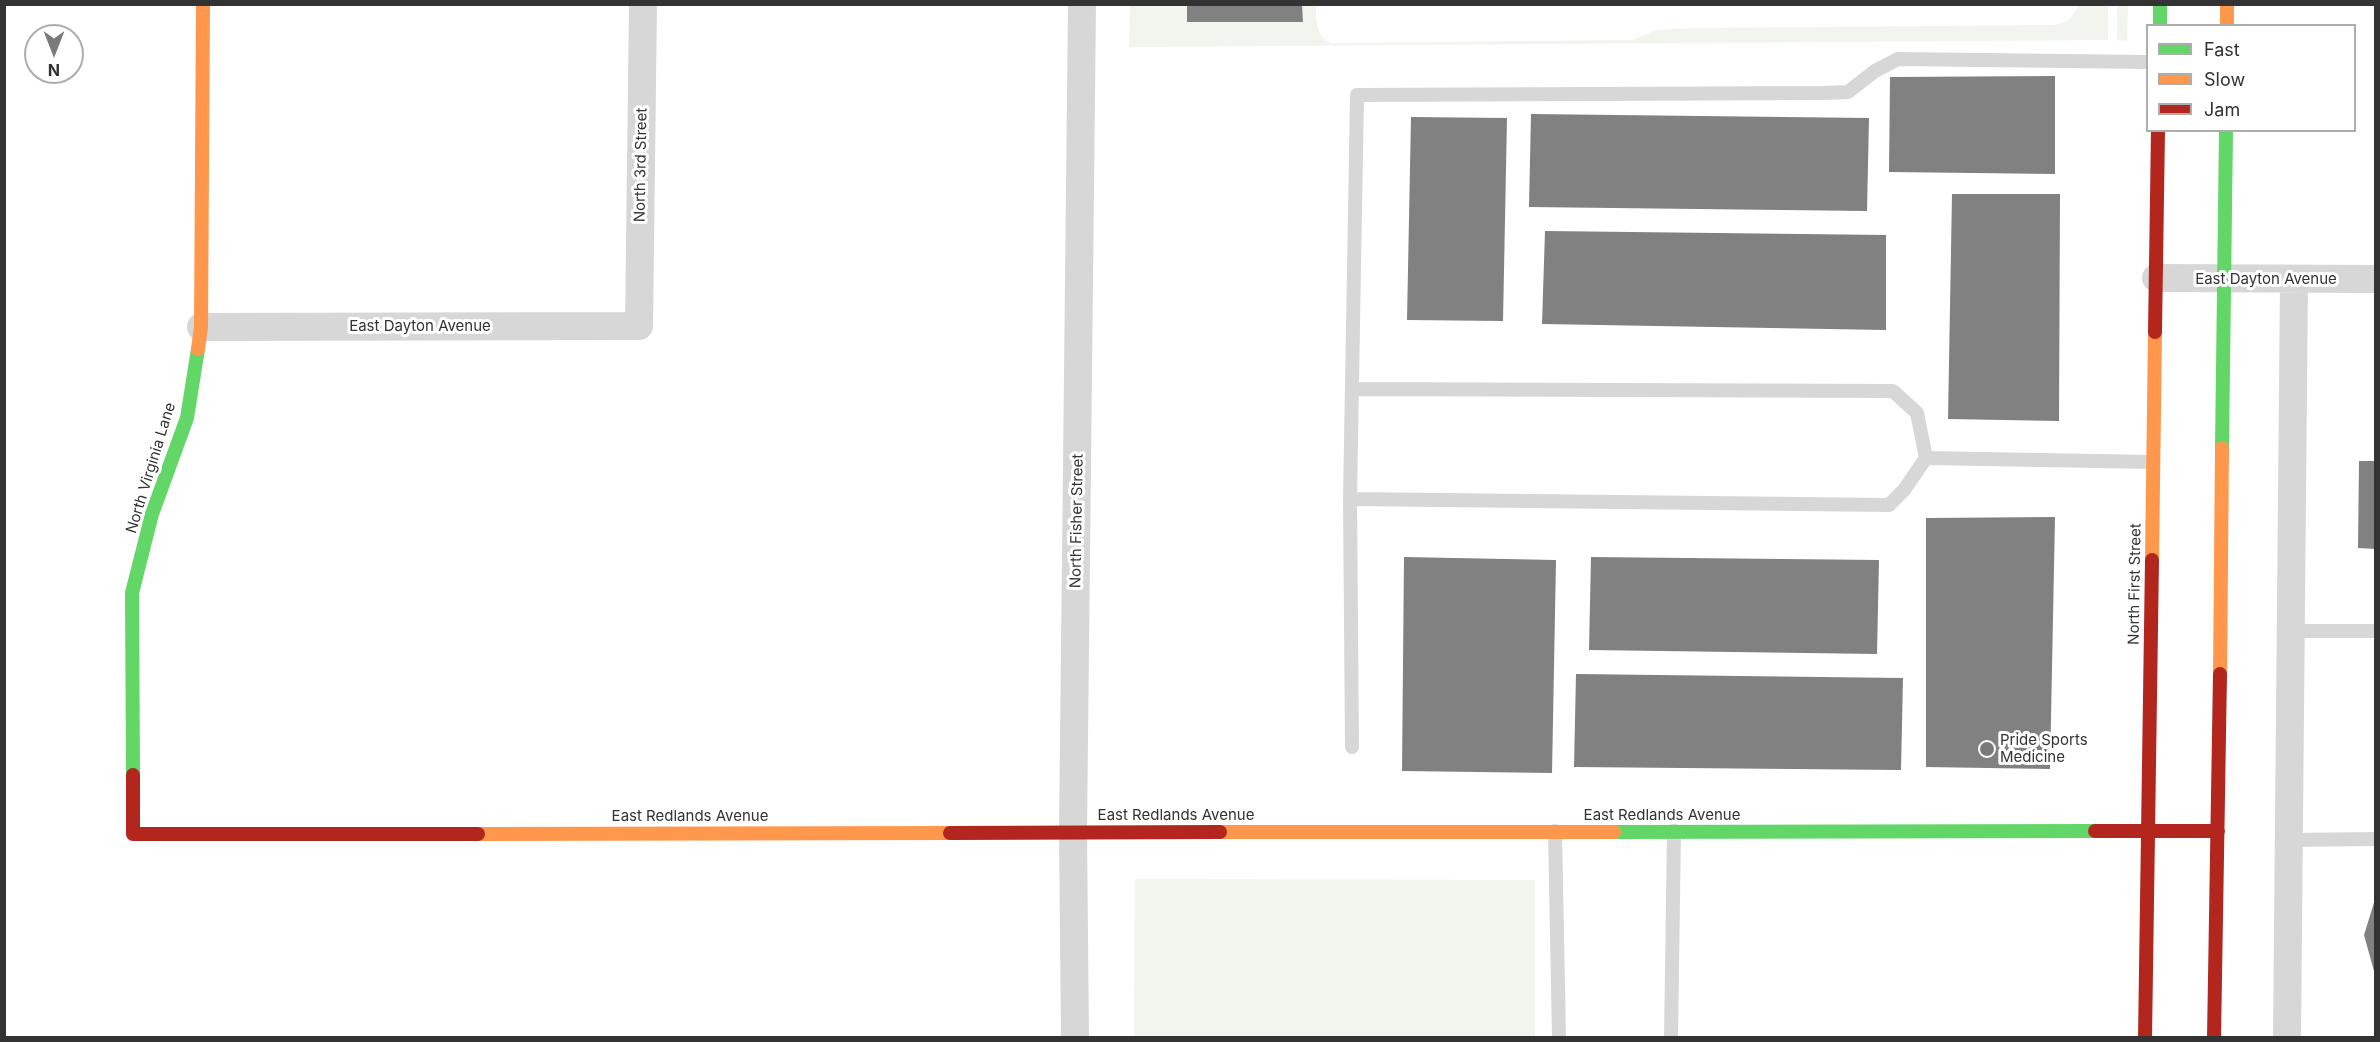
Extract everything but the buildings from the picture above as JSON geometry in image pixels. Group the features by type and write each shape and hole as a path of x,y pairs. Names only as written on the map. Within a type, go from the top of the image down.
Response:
{"street":[{"name":"North Virginia Lane","path":"134,834 132,593 152,514 187,418 201,327 203,4"},
{"name":"North 3rd Street","path":"639,326 643,4"},
{"name":"North Fisher Street","path":"1076,1038 1073,832 1082,4"},
{"path":"2160,4 2160,24"},
{"path":"2227,24 2228,4"},
{"name":"North First Street","path":"2145,1038 2158,132"},
{"path":"2214,1038 2226,132"},
{"name":"East Dayton Avenue","path":"2156,278 2376,279"},
{"path":"2287,1038 2294,279"},
{"name":"East Dayton Avenue","path":"201,327 639,326"},
{"name":"East Redlands Avenue","path":"134,834 2218,831"}],"lane":[{"path":"1352,747 1350,499 1357,95 1831,93 1848,92 1875,71 1898,58 2146,62"},
{"path":"1350,499 1889,505 1904,490 1926,458 1917,413 1893,391 1352,389"},
{"path":"1926,458 2153,462"},
{"path":"2291,631 2376,631"},
{"path":"1555,831 1559,1038"},
{"path":"1671,1038 1674,831"},
{"path":"2289,840 2376,839"}],"shaded area":[{"path":"1130,4 1187,5 1188,22 1302,22 1302,5 1316,5 1319,31 1331,43 1632,40 1656,30 1691,28 2055,25 2069,20 2080,5 2108,5 2108,40 1129,47"},
{"path":"2117,5 2128,5 2127,41 2117,40"},
{"path":"1135,879 1535,880 1535,1037 1134,1037"}],"traffic: fast":[{"path":"2160,4 2160,24"},
{"path":"2222,448 2226,132"},
{"path":"133,775 132,593 152,514 187,418 198,349"},
{"path":"1614,832 2095,831"}],"traffic: slow":[{"path":"198,349 201,327 203,4"},
{"path":"2227,4 2227,24"},
{"path":"2152,560 2155,332"},
{"path":"2220,674 2222,448"},
{"path":"1220,832 1614,832"},
{"path":"478,834 950,833"}],"traffic: jam":[{"path":"2155,332 2158,132"},
{"path":"2145,1038 2152,560"},
{"path":"2214,1038 2220,674"},
{"path":"133,775 133,834 478,834"},
{"path":"2095,831 2218,831"},
{"path":"950,833 1220,832"}],"place":[{"name":"Pride Sports Medicine","path":"1987,749"}]}
